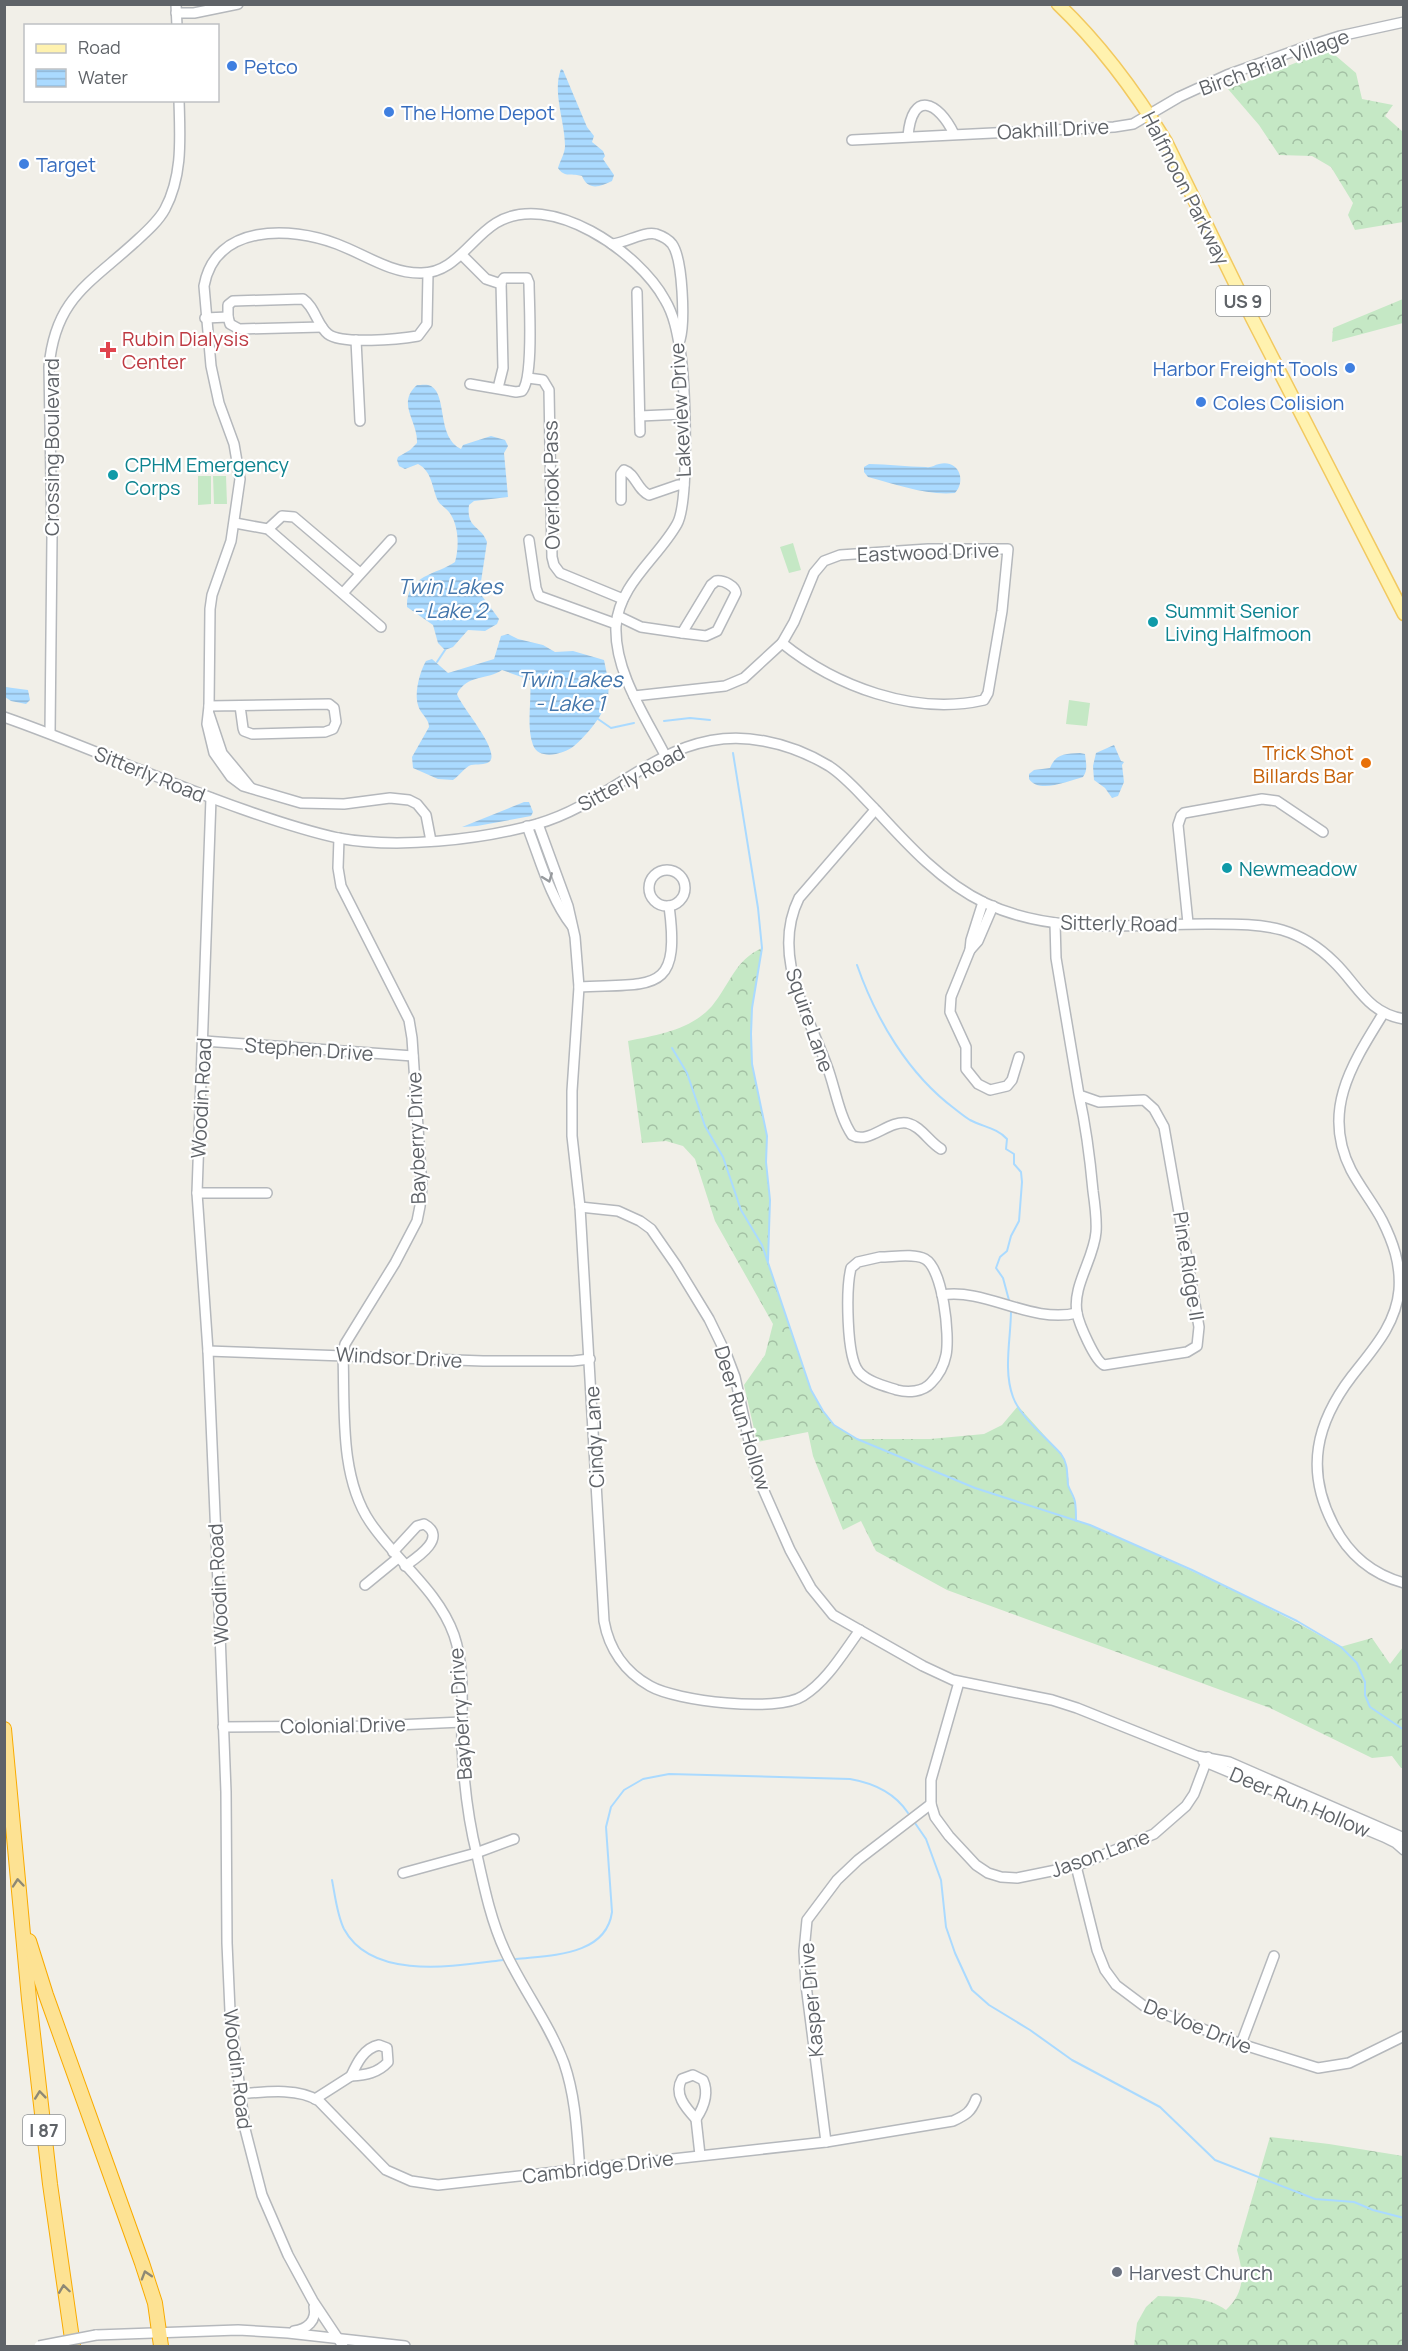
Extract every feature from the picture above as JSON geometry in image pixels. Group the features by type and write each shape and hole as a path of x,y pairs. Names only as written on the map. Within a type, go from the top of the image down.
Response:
{"highway":[{"name":"I 87","path":"4,1729 50,2184 73,2346"},
{"path":"21,1913 46,1995 155,2303 161,2346"}],"main road":[{"name":"Halfmoon Parkway","path":"1058,4 1106,54 1149,115 1183,175 1252,318 1404,614"}],"street":[{"path":"177,24 176,8 194,13 237,4"},
{"name":"Birch Briar Village","path":"1149,115 1179,97 1227,75 1340,36 1404,22"},
{"name":"Crossing Boulevard","path":"50,733 52,538 49,367 51,344 58,322 77,292 150,228 164,211 179,171 179,102"},
{"path":"908,136 912,113 920,106 926,105 932,106 941,114 954,134"},
{"name":"Oakhill Drive","path":"852,140 1114,127 1133,124 1149,115"},
{"name":"Lakeview Drive","path":"428,273 448,265 462,255 497,223 522,214 549,215 566,220 612,244 643,270 655,285 673,317 679,344 684,414 683,504 676,527 642,568 623,600 617,620 616,638 624,674 664,755"},
{"path":"612,244 628,242 649,233 670,242 676,254 683,307 682,333 679,344"},
{"path":"322,327 239,329 230,324 228,305 233,301 303,299 308,303 322,327 332,336 356,340 411,337 421,334 426,328 428,273 417,273 386,266 324,240 307,236 258,234 244,237 226,247 213,259 206,274 204,286 205,318 215,385 238,460 240,479 235,523 211,602 209,710 222,753 251,788 294,802 318,805 390,798 409,800 417,804 426,814 431,841"},
{"path":"462,255 486,279 501,284"},
{"path":"470,384 498,388 522,391 526,386 528,378 528,281 526,278 502,279 503,368 498,388"},
{"path":"637,292 640,432"},
{"path":"205,318 228,317"},
{"path":"356,340 360,421"},
{"name":"Overlook Pass","path":"528,378 543,380 549,390 554,565 560,573 623,600"},
{"path":"640,416 684,414"},
{"path":"621,500 621,474 624,470 629,471 643,492 649,495 684,485"},
{"path":"268,529 282,516 294,517 360,573"},
{"path":"235,523 268,529 381,627"},
{"path":"343,593 391,540"},
{"name":"Overlook Pass","path":"529,540 536,588 540,596 617,620"},
{"name":"Eastwood Drive","path":"634,696 725,686 744,678 782,643 794,622 814,573 824,561 831,557 928,549 1008,549 1002,611 988,693 984,700 936,703 891,697 862,688 831,674 802,659 782,643"},
{"path":"617,620 641,627 682,633 706,636 717,632 736,596 734,588 723,581 714,583 682,633"},
{"path":"209,710 240,706 329,704 334,708 336,722 333,729 325,732 252,734 243,728 240,706"},
{"name":"Sitterly Road","path":"4,717 50,733 160,779 275,820 339,838 377,842 431,841 479,836 538,824 588,801 664,755 697,743 747,738 779,744 831,767 853,785 927,862 961,889 982,902 1055,923 1107,926 1188,923 1263,926 1302,937 1336,963 1363,996 1383,1014 1404,1019"},
{"name":"Woodin Road","path":"211,798 197,1193 208,1351 224,1727 227,1955 230,2011 245,2129 262,2195 288,2255 313,2301 343,2346"},
{"path":"1188,923 1178,825 1184,813 1273,799 1323,832"},
{"name":"Squire Lane","path":"875,810 800,898 793,910 788,930 790,964 800,1000 827,1065 850,1133 854,1137 862,1137 897,1124 911,1124 941,1149"},
{"name":"Cindy Lane","path":"538,824 574,928 579,987 572,1091 572,1136 580,1207 604,1621 607,1636 624,1666 648,1686 661,1692 740,1704 778,1704 803,1696 830,1671 860,1630"},
{"name":"Cindy Lane","path":"527,826 563,915 574,928"},
{"name":"Bayberry Drive","path":"339,838 338,868 341,886 404,1007 412,1038 422,1187 417,1221 395,1263 345,1344 343,1354 347,1457 354,1488 370,1522 395,1555 440,1605 454,1635 461,1670 467,1807 489,1908 505,1950 546,2022 564,2064 576,2116 580,2171"},
{"path":"665,870 676,872 681,876 685,886 685,892 679,902 669,906 657,903 649,893 650,881 654,875 665,870"},
{"path":"970,950 970,940 982,902"},
{"path":"579,987 638,984 661,976 670,964 672,949 669,906"},
{"path":"993,906 978,940 970,950 950,1005 953,1019 966,1047 966,1069 975,1082 990,1090 1002,1089 1011,1080 1019,1058"},
{"path":"942,1295 957,1293 1020,1310 1049,1315 1077,1312 1077,1298 1096,1234 1088,1139 1058,974 1055,923"},
{"path":"1383,1014 1356,1058 1343,1089 1338,1116 1340,1141 1351,1169 1376,1208 1394,1244 1399,1290 1388,1326 1373,1351 1352,1376 1333,1405 1321,1434 1316,1469 1322,1503 1340,1537 1361,1563 1391,1580 1404,1583"},
{"name":"Stephen Drive","path":"204,1041 413,1056"},
{"name":"Pine Ridge II","path":"1077,1312 1097,1359 1104,1365 1187,1352 1197,1346 1199,1339 1199,1327 1171,1159 1159,1118 1149,1103 1144,1100 1099,1102 1079,1095"},
{"path":"197,1193 267,1193"},
{"name":"Deer Run Hollow","path":"580,1207 618,1211 640,1221 651,1229 676,1265 709,1319 727,1356 735,1377 756,1473 790,1550 822,1605 833,1615 923,1666 959,1682 1060,1702 1207,1760 1228,1762 1396,1843 1403,1849"},
{"path":"880,1257 923,1258 934,1269 942,1295 947,1326 946,1355 943,1366 930,1385 914,1391 898,1390 872,1380 859,1372 854,1363 848,1322 849,1273 853,1265 863,1260 880,1257"},
{"name":"Windsor Drive","path":"208,1351 343,1354 395,1359 483,1361 590,1359"},
{"path":"365,1585 395,1555 417,1526 424,1524 434,1532 433,1540 405,1566"},
{"path":"930,1804 931,1780 959,1682"},
{"name":"Colonial Drive","path":"224,1727 374,1726 462,1722"},
{"name":"Jason Lane","path":"930,1804 935,1817 949,1836 976,1864 988,1873 1017,1878 1076,1866 1154,1834 1186,1806 1194,1794 1207,1760"},
{"name":"Deer Run Hollow","path":"1301,1798 1404,1838"},
{"name":"Kasper Drive","path":"826,2142 806,1985 804,1951 807,1920 837,1880 858,1860 930,1804"},
{"path":"403,1873 514,1839"},
{"name":"De Voe Drive","path":"1076,1866 1097,1950 1106,1970 1116,1985 1144,2006 1241,2044 1308,2066 1326,2068 1364,2057 1404,2036"},
{"path":"1241,2044 1274,1956"},
{"path":"239,2094 294,2093 315,2099 351,2076"},
{"name":"Cambridge Drive","path":"315,2099 387,2170 411,2181 438,2185 826,2142 953,2121 966,2115 973,2108 976,2099"},
{"path":"696,2119 700,2155"},
{"path":"288,2333 310,2324 315,2316 313,2301"},
{"path":"39,2346 96,2335 238,2330 336,2337 405,2346"},
{"path":"371,2346 382,2343"}],"green space":[{"path":"1329,50 1356,73 1362,99 1393,105 1385,116 1403,132 1403,222 1355,230 1348,215 1353,203 1331,167 1312,156 1279,155 1259,125 1228,89"},
{"path":"1403,299 1403,323 1332,342 1333,328"},
{"path":"198,476 211,476 211,504 198,505"},
{"path":"213,476 226,476 227,504 214,504"},
{"path":"793,543 801,570 789,573 780,547"},
{"path":"1069,700 1090,703 1087,726 1066,724"},
{"path":"762,948 752,1008 751,1034 752,1064 767,1136 766,1162 770,1200 768,1263 811,1389 823,1411 834,1425 857,1439 930,1439 984,1434 1002,1425 1018,1406 1062,1455 1067,1466 1069,1487 1075,1503 1076,1521 1090,1525 1217,1583 1279,1613 1340,1647 1372,1638 1390,1664 1403,1647 1403,1768 1392,1756 1372,1758 1270,1708 947,1590 876,1551 861,1521 843,1530 813,1456 808,1432 757,1442 744,1385 765,1355 773,1324 715,1221 695,1159 683,1146 666,1141 642,1143 628,1041 673,1030 694,1021 712,1006 745,959"},
{"path":"1270,2137 1403,2156 1403,2346 1134,2346 1137,2323 1146,2307 1158,2296 1202,2300 1219,2305 1226,2310 1237,2296 1242,2275 1237,2250"}],"water":[{"path":"561,69 587,127 594,136 592,142 603,151 605,156 603,159 614,175 612,181 603,185 591,186 582,176 566,174 558,168 565,146 558,97"},
{"name":"Twin Lakes - Lake 2","path":"417,385 430,385 436,391 448,436 461,449 463,445 491,436 505,440 508,446 504,453 508,497 474,501 469,505 470,519 487,542 480,588 482,596 499,619 497,624 485,631 468,630 453,647 445,650 438,643 433,625 407,607 411,588 417,582 455,562 458,544 454,520 438,501 426,471 418,464 405,469 399,466 397,460 417,443 408,399"},
{"path":"946,463 959,472 959,488 955,493 934,493 900,486 868,477 864,472 864,467 869,464 931,467"},
{"name":"Twin Lakes - Lake 1","path":"508,634 543,645 555,652 573,651 604,660 608,695 603,711 596,722 570,749 552,754 541,753 536,750 531,738 530,680 502,670 466,683 457,694 486,740 492,757 489,762 469,766 453,780 438,779 413,768 412,757 429,727 417,700 418,682 426,661 432,659 448,673 494,659 501,636"},
{"path":"5,687 28,690 30,700 26,704 11,701 5,697"},
{"path":"1114,745 1121,761 1124,762 1122,765 1124,782 1118,796 1112,798 1105,788 1094,780 1093,766 1096,753"},
{"path":"1085,754 1086,760 1083,777 1047,786 1040,786 1029,779 1029,774 1034,770 1050,768 1058,757"},
{"path":"529,802 533,812 531,816 462,827"}],"waterway":[{"path":"437,662 445,650"},
{"path":"664,721 690,718 710,720"},
{"path":"598,719 611,728 634,723"},
{"path":"733,753 758,908 762,948 752,1008 751,1034 752,1064 767,1136 766,1162 770,1200 768,1261"},
{"path":"857,965 884,1025 908,1062 938,1095 970,1120 1003,1135 1007,1139 1006,1149 1014,1154 1014,1164 1021,1172 1022,1182 1019,1221 1011,1236 1007,1251 1000,1257 996,1268 1003,1278 1010,1304"},
{"path":"672,1048 687,1073 705,1126 723,1157 741,1210 762,1245 811,1390 834,1425 857,1439 975,1488 1090,1525 1192,1570 1297,1621 1341,1647 1357,1663 1365,1682 1365,1695 1370,1707 1404,1730"},
{"path":"1011,1310 1008,1376 1013,1397 1021,1412 1063,1457 1067,1469 1068,1485 1075,1502 1076,1521"},
{"path":"516,1959 575,1950 588,1945 608,1926 612,1912 606,1827 611,1807 624,1790 643,1779 669,1774 850,1779 883,1790 897,1800 908,1813"},
{"path":"915,1823 926,1839 941,1880 946,1927 955,1953 972,1990 989,2005 1030,2030 1072,2060 1160,2107 1215,2160 1315,2199 1354,2202 1373,2210 1404,2218"},
{"path":"332,1880 344,1929 357,1946 374,1957 394,1963 439,1967 503,1960"}],"place":[{"name":"Petco","path":"232,66"},
{"name":"The Home Depot","path":"389,112"},
{"name":"Target","path":"24,164"},
{"name":"Rubin Dialysis Center","path":"108,350"},
{"name":"Harbor Freight Tools","path":"1350,368"},
{"name":"Coles Colision","path":"1201,402"},
{"name":"CPHM Emergency Corps","path":"113,475"},
{"name":"Summit Senior Living Halfmoon","path":"1153,622"},
{"name":"Trick Shot Billards Bar","path":"1366,763"},
{"name":"Newmeadow","path":"1227,868"},
{"name":"Harvest Church","path":"1117,2272"}]}
